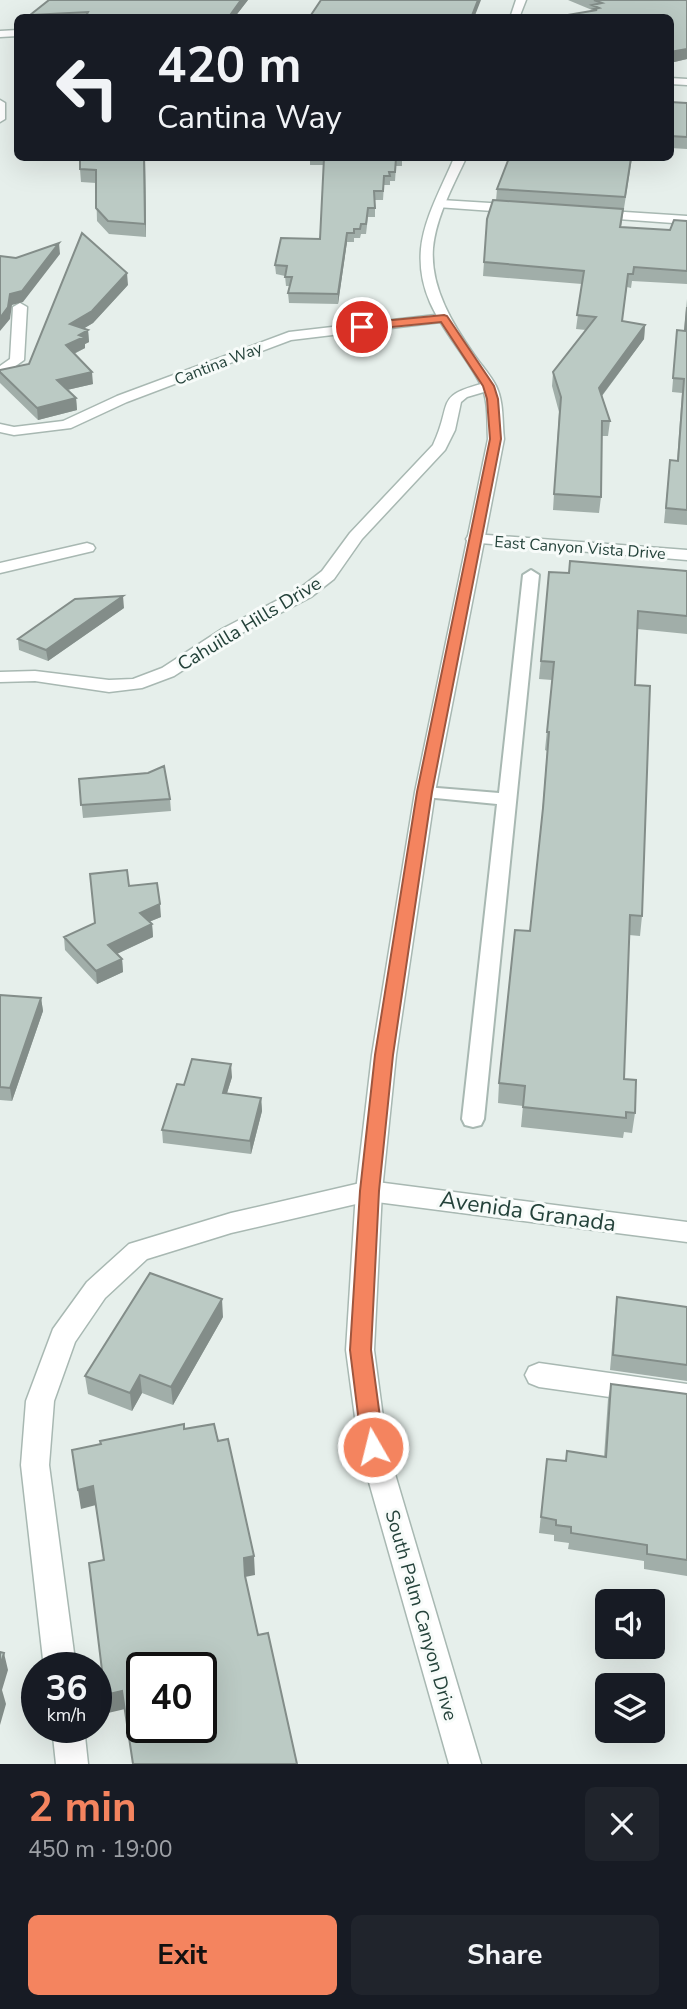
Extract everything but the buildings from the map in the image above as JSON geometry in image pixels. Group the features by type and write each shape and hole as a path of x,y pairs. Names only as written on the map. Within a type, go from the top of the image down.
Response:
{"street":[{"path":"0,103 0,119"},
{"name":"South Palm Canyon Drive","path":"459,161 427,247 427,267 444,318 489,386 493,399 496,439 425,792 384,1055 369,1191 360,1350 373,1447 465,1764"},
{"path":"442,204 537,210"},
{"path":"578,213 687,220"},
{"path":"0,373 17,360 20,307"},
{"name":"Cantina Way","path":"0,428 27,430 66,425 121,399 289,336 444,318"},
{"name":"Cahuilla Hills Drive","path":"0,677 34,676 109,686 135,684 168,672 228,633 305,593 328,575 364,527 440,447 448,430 454,400 462,394 489,386"},
{"name":"East Canyon Vista Drive","path":"474,539 687,555"},
{"path":"0,568 87,548"},
{"path":"58,1652 35,1465 40,1401 63,1337 96,1290 138,1251 231,1223 369,1191"},
{"name":"Avenida Granada","path":"369,1191 687,1233"},
{"path":"539,1375 687,1396"},
{"path":"70,1743 72,1764"}],"lane":[{"path":"473,1119 531,575"},
{"path":"425,792 507,799"}],"route":[{"path":"362,327 444,318 489,386 493,399 496,439 425,792 384,1055 369,1191 360,1350 373,1447"}]}
